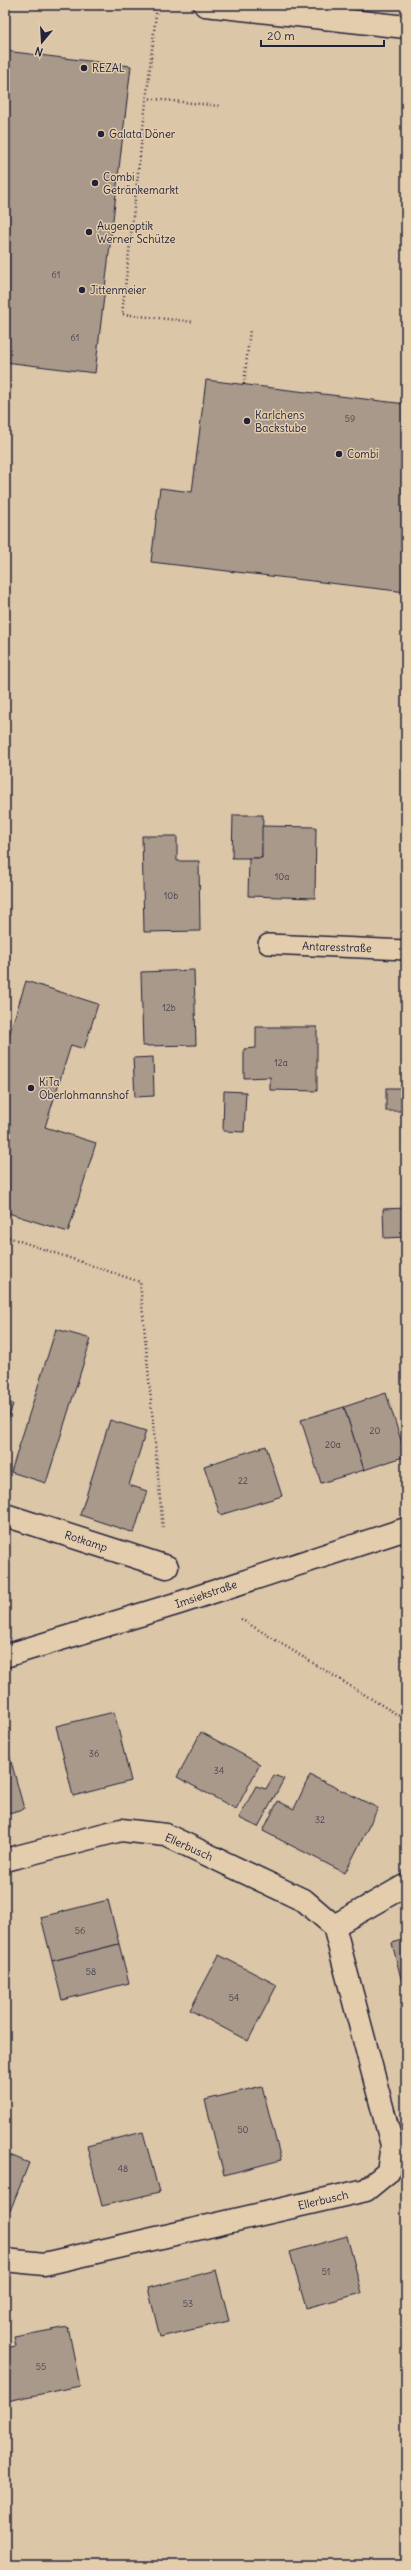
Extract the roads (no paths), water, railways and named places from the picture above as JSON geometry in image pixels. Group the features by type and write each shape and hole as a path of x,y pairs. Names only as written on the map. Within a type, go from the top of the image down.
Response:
{"street":[{"path":"205,5 406,27"},
{"name":"Rotkamp","path":"5,1515 167,1567"},
{"name":"Imsiekstraße","path":"5,1656 406,1529"},
{"name":"Ellerbusch","path":"5,1860 121,1830 166,1835 305,1901 334,1926 392,2145 388,2172 366,2190 44,2264 5,2260"},
{"path":"334,1926 406,1884"}],"lane":[{"name":"Antaresstraße","path":"268,944 406,950"}],"place":[{"name":"REZAL","path":"84,68"},
{"name":"Galata Döner","path":"101,134"},
{"name":"Combi Getränkemarkt","path":"95,183"},
{"name":"Augenoptik Werner Schütze","path":"89,232"},
{"name":"Jittenmeier","path":"82,290"},
{"name":"Karlchens Backstube","path":"247,421"},
{"name":"Combi","path":"339,454"},
{"name":"KiTa Oberlohmannshof","path":"31,1088"}]}
